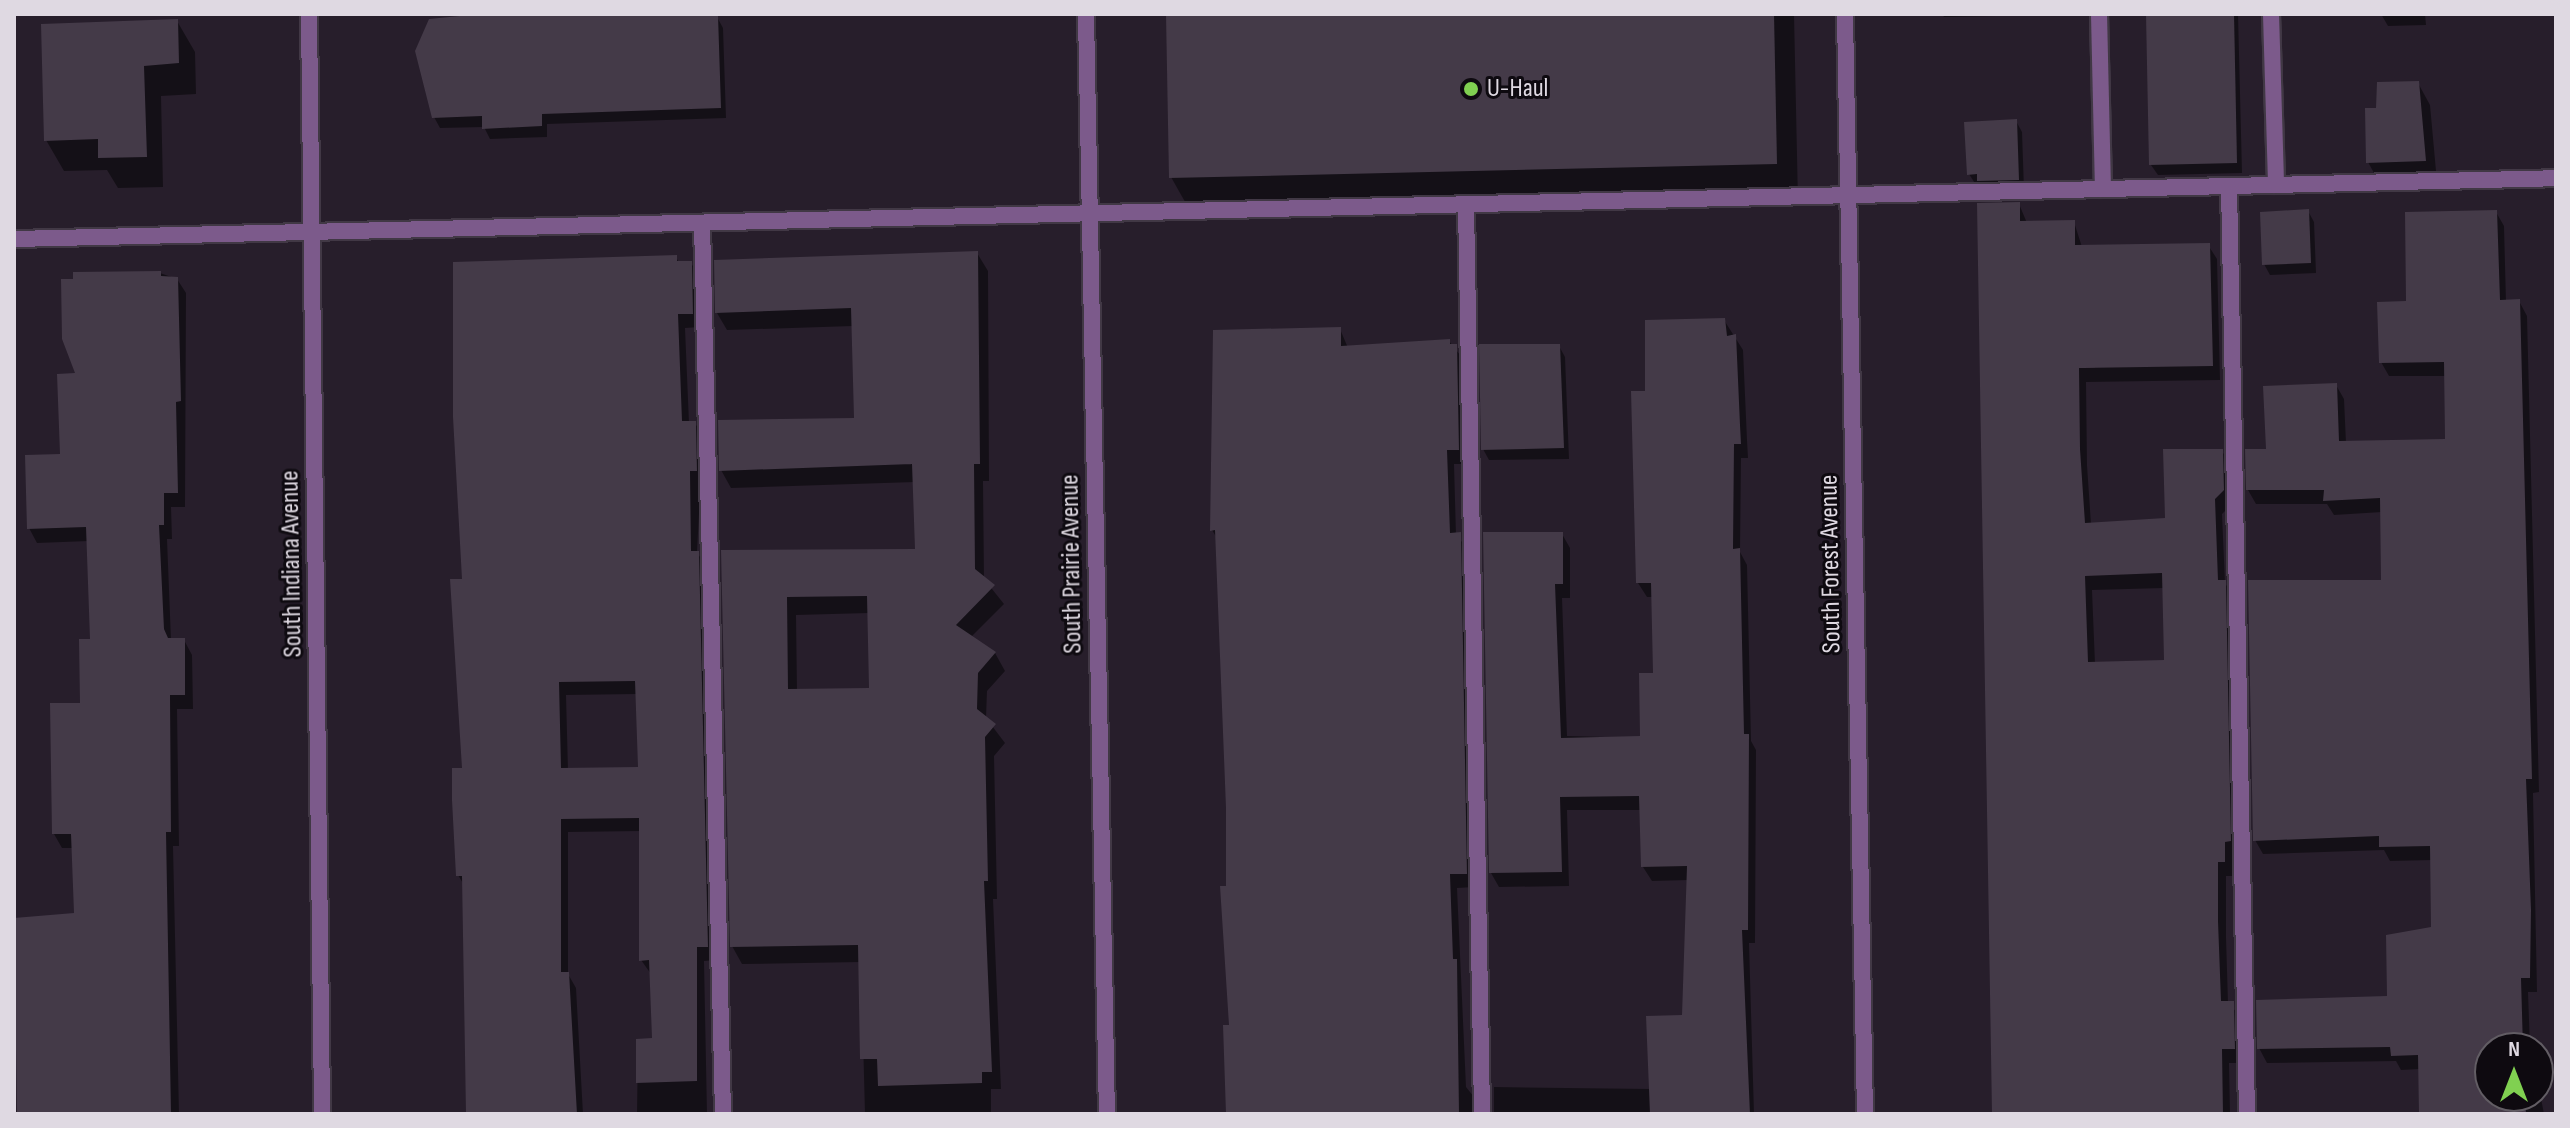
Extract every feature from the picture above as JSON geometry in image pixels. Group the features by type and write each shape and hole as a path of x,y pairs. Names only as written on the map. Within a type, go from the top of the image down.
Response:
{"street":[{"name":"South Indiana Avenue","path":"309,14 322,1114"},
{"name":"South Prairie Avenue","path":"1086,14 1107,1114"},
{"name":"South Forest Avenue","path":"1845,14 1865,1114"},
{"path":"2099,14 2103,189"},
{"path":"2271,14 2276,185"},
{"path":"14,239 2556,178"},
{"path":"2229,186 2247,1114"},
{"path":"1466,204 1482,1114"},
{"path":"702,223 723,1114"}],"building":[{"path":"480,14 718,15 721,108 542,114 542,126 482,129 482,116 432,118 415,51 429,19"},
{"name":"U-Haul","path":"1166,14 1774,14 1777,164 1169,178"},
{"path":"2146,14 2234,14 2237,163 2149,165"},
{"path":"178,19 179,63 144,66 147,157 98,158 98,139 44,141 41,24"},
{"path":"2419,81 2426,161 2366,163 2365,108 2376,108 2377,82"},
{"path":"2017,119 2019,180 1977,181 1977,174 1967,175 1964,122"},
{"path":"2020,202 2020,221 2075,220 2075,245 2210,243 2213,366 2079,368 2080,449 2085,523 2165,518 2163,449 2223,449 2224,490 2215,499 2218,580 2226,580 2231,841 2225,842 2225,862 2218,862 2218,921 2221,1001 2234,1001 2235,1049 2222,1049 2223,1114 1992,1114 1977,203","holes":["2162,573 2164,660 2088,662 2085,576"]},
{"path":"2309,209 2311,263 2262,265 2260,212"},
{"path":"2497,210 2500,300 2520,299 2532,779 2526,779 2530,978 2521,978 2523,1032 2474,1032 2474,1112 2526,1114 2419,1114 2418,1055 2391,1056 2390,1047 2257,1049 2256,1000 2387,996 2386,935 2431,927 2430,846 2379,847 2379,836 2253,841 2248,580 2381,580 2380,498 2323,501 2324,490 2246,490 2245,449 2266,449 2263,386 2337,383 2339,441 2445,439 2444,362 2379,363 2377,302 2406,301 2405,212"},
{"path":"978,251 980,464 974,464 975,569 995,585 956,625 996,652 978,673 977,709 996,724 985,737 988,881 984,881 992,1072 982,1072 982,1083 878,1086 877,1059 860,1059 858,945 730,947 721,550 915,549 912,464 719,471 718,420 854,418 851,308 715,313 714,260","holes":["867,596 869,688 788,689 787,597"]},
{"path":"677,255 677,261 692,261 693,314 678,314 682,421 696,421 697,471 690,471 691,551 699,551 708,947 697,947 697,1081 636,1083 636,1039 652,1038 649,960 639,961 639,818 561,819 561,972 569,972 577,1114 466,1114 462,876 456,876 452,800 452,768 462,768 450,579 462,579 453,417 453,262","holes":["635,681 638,767 561,768 559,682"]},
{"path":"161,271 161,276 178,277 181,401 176,402 178,493 164,493 164,525 159,525 164,629 168,638 185,638 185,695 170,695 171,832 166,832 171,1114 17,1114 14,918 74,913 71,834 52,834 50,703 80,703 79,639 90,639 86,527 27,529 25,455 60,454 57,374 75,373 62,339 61,279 73,279 73,272"},
{"path":"1725,318 1727,336 1736,334 1741,444 1734,444 1733,549 1740,548 1744,734 1749,734 1748,930 1742,930 1750,1114 1650,1114 1646,1016 1682,1015 1687,866 1641,867 1639,796 1560,797 1562,872 1489,873 1483,532 1563,532 1563,584 1555,584 1561,738 1640,736 1639,673 1653,673 1651,583 1636,583 1631,391 1645,391 1645,320"},
{"path":"1341,327 1341,346 1450,339 1450,344 1457,344 1459,450 1447,450 1450,533 1461,532 1467,874 1450,874 1453,959 1457,959 1459,1114 1226,1114 1223,1025 1229,1025 1220,886 1226,886 1226,808 1215,530 1210,531 1213,330"},
{"path":"1479,344 1560,344 1564,448 1481,450"}],"place":[{"name":"U-Haul","path":"1471,89"}]}
